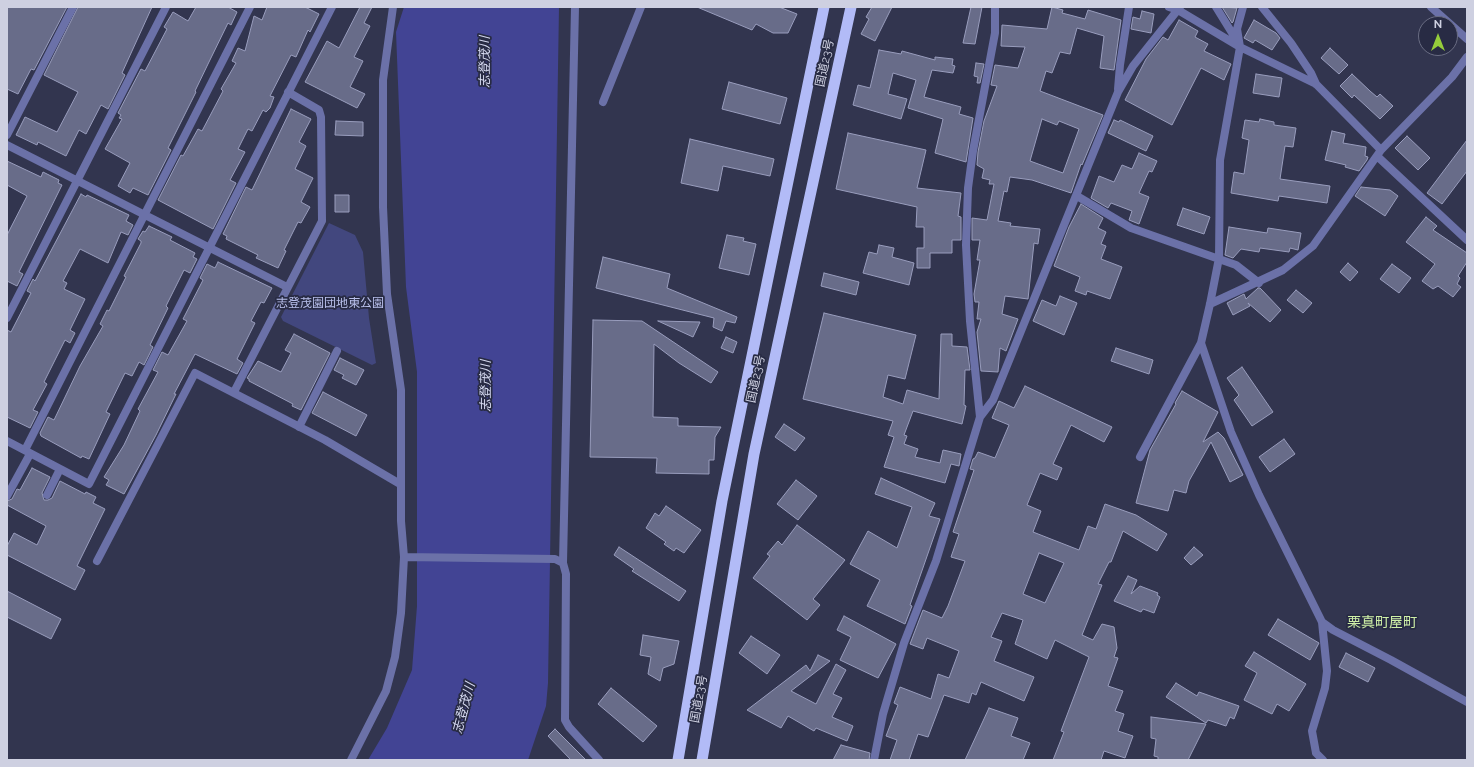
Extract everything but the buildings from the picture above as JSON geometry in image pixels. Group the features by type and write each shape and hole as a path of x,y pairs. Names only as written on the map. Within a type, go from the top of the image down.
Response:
{"highway":[{"name":"国道23号","path":"678,760 722,501 824,7"},
{"name":"国道23号","path":"702,760 754,454 851,7"}],"street":[{"path":"7,135 72,7"},
{"path":"7,318 165,7"},
{"path":"7,496 27,452 144,214 250,7"},
{"path":"7,441 89,484 332,7"},
{"path":"351,760 386,690 395,657 407,557 401,521 401,390 387,294 384,208 383,80 393,7"},
{"path":"575,7 559,561 566,574 565,720 569,727 599,760"},
{"path":"603,102 641,7"},
{"path":"980,417 970,321 967,231 968,188 995,34 995,7"},
{"path":"1118,92 1120,65 1129,7"},
{"path":"1169,7 1178,8 1240,47 1316,84 1379,153 1467,240"},
{"path":"1216,7 1240,47"},
{"path":"1140,457 1201,343 1210,304 1219,258 1220,160 1240,47 1237,29 1242,7"},
{"path":"1262,7 1291,43 1312,73 1316,84"},
{"path":"1431,7 1467,39"},
{"path":"874,760 883,714 904,643 936,561 980,417 993,400 1118,92 1133,66 1178,8"},
{"path":"1210,304 1259,283 1283,270 1313,246 1379,153 1452,77 1467,57"},
{"path":"234,392 322,221 321,117 319,110 288,92"},
{"path":"7,145 287,287"},
{"path":"1077,196 1131,228 1236,265 1259,283"},
{"path":"1201,343 1234,439 1259,495 1322,622 1327,671 1325,688 1312,730 1316,753 1322,760"},
{"path":"299,427 337,351"},
{"path":"97,561 195,373 299,427 400,484"},
{"path":"47,495 60,469"},
{"path":"407,557 559,561"},
{"path":"1322,622 1333,630 1467,702"}],"green space":[{"name":"志登茂園団地東公園","path":"329,223 355,235 363,252 369,318 376,363 372,365 283,321 281,317"}],"water":[{"name":"志登茂川","path":"404,7 559,7 548,683 546,706 528,760 368,760 387,728 412,670 417,606 417,372 406,287 396,32"}],"district":[{"name":"栗真町屋町","path":"1382,623"}]}
